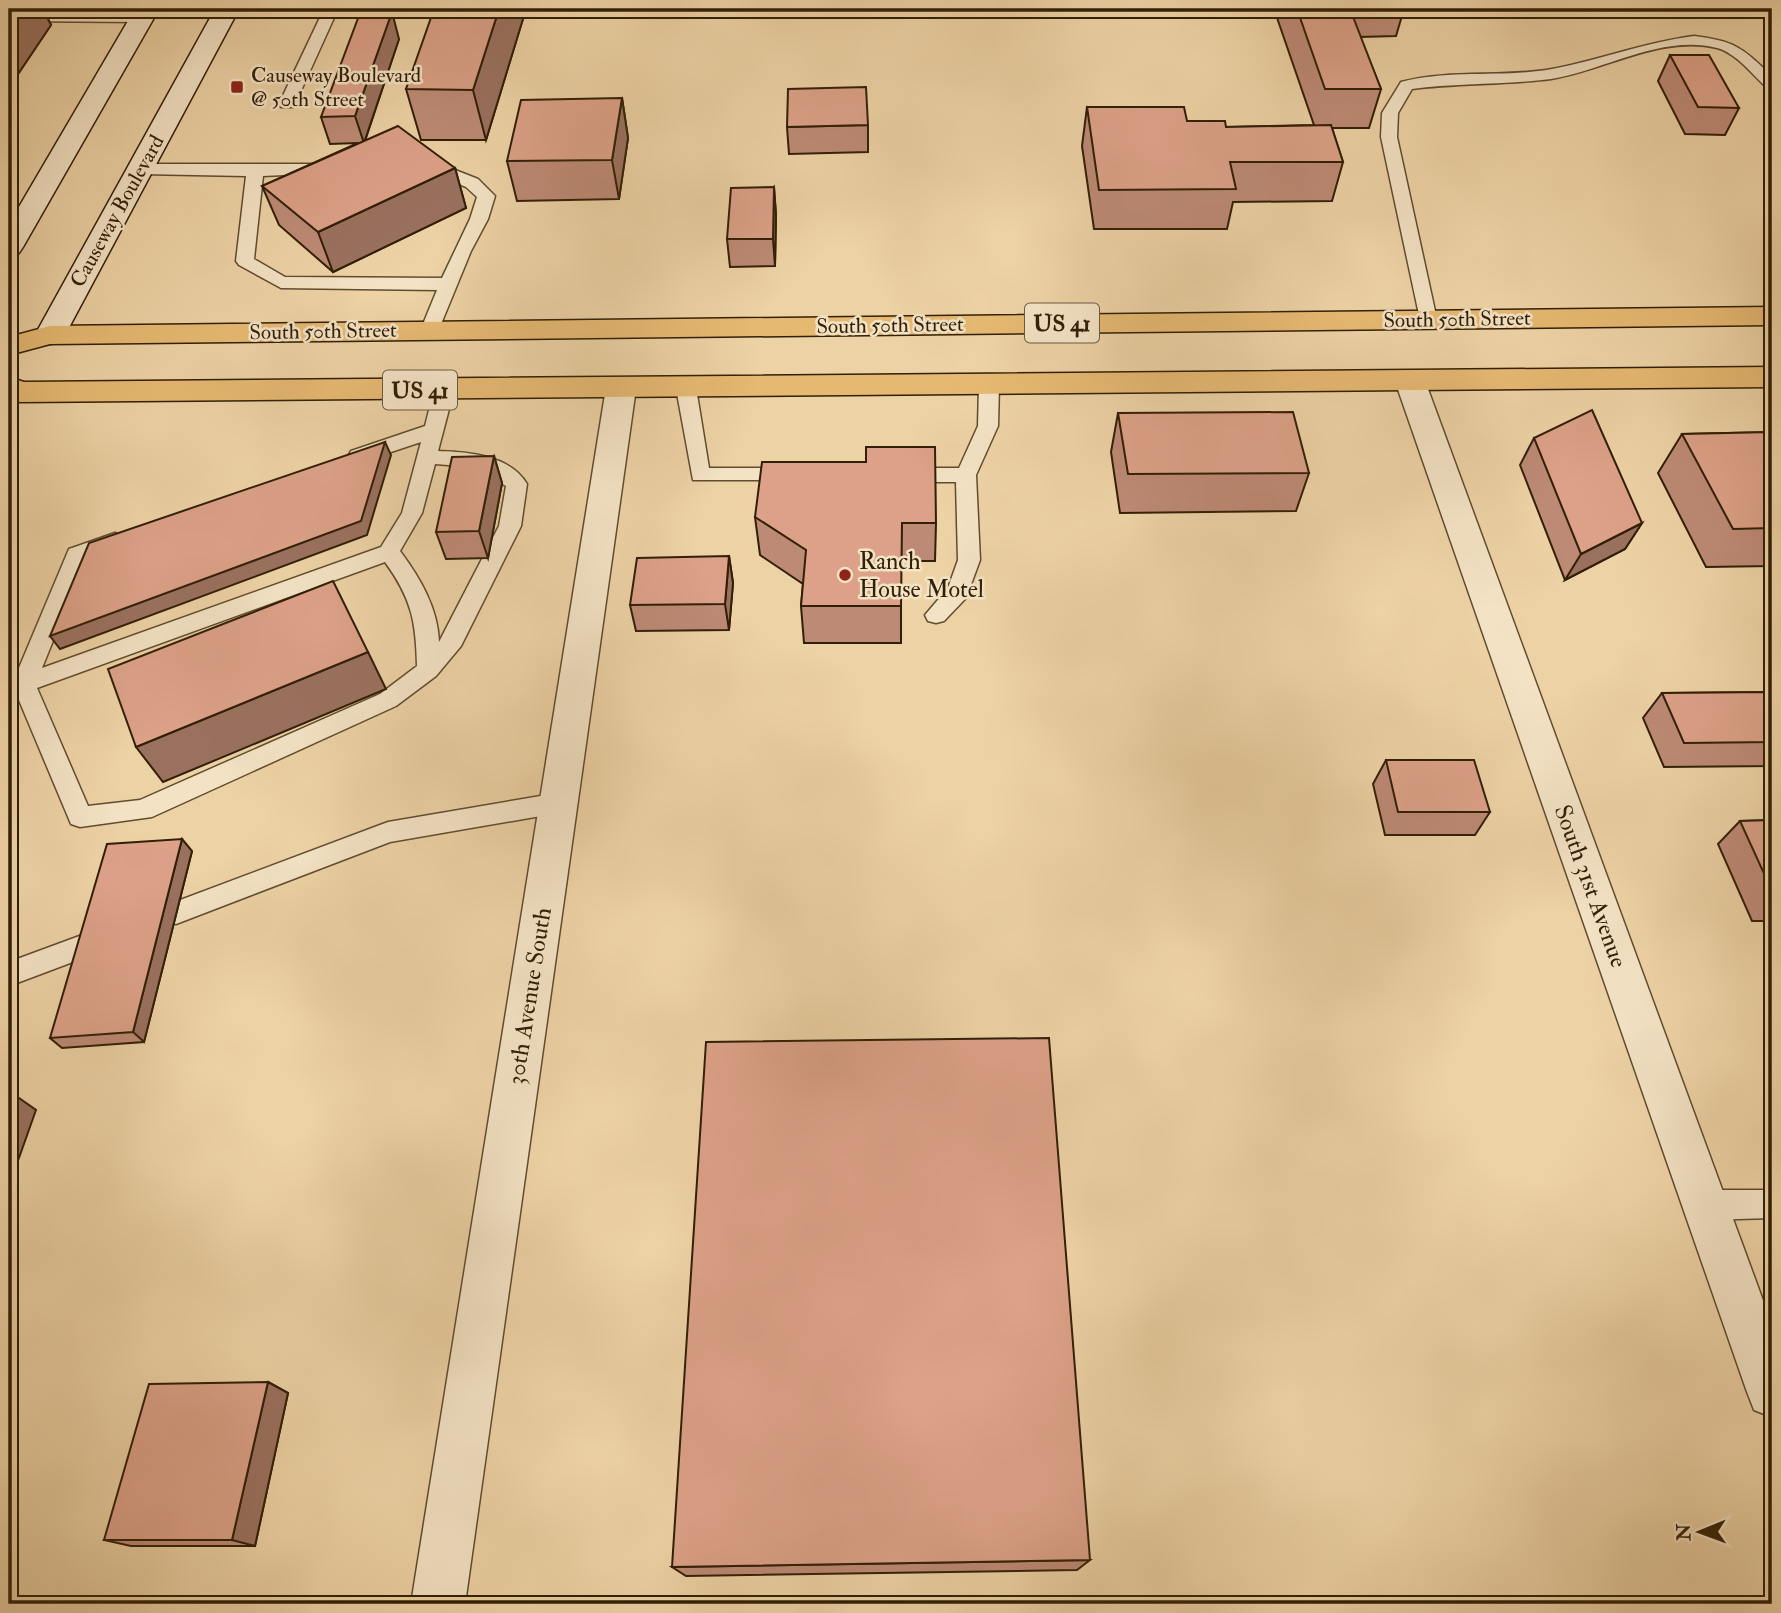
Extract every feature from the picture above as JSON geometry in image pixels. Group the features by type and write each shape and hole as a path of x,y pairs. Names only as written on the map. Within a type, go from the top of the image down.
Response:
{"main road":[{"name":"South 50th Street","path":"9,346 50,335 1772,316"},
{"name":"Causeway Boulevard","path":"13,398 50,335"},
{"name":"US 41","path":"13,398 444,390 1772,377"}],"street":[{"name":"Causeway Boulevard","path":"50,335 227,9"},
{"path":"9,247 145,13"},
{"name":"South 31st Avenue","path":"1409,381 1772,1392"},
{"name":"30th Avenue South","path":"438,1604 621,388"}],"lane":[{"path":"287,104 331,9"},
{"path":"9,17 145,13"},
{"path":"1428,320 1389,137 1390,113 1406,85 1453,79 1551,74 1659,45 1694,41 1720,44 1735,50 1772,84"},
{"path":"406,162 433,164 472,183 486,197 479,219 430,329"},
{"path":"141,169 255,171 351,166"},
{"path":"255,171 245,261 281,282 449,284"},
{"path":"936,615 958,592 969,560 966,475 988,426 989,385"},
{"path":"686,388 700,475 815,475"},
{"path":"16,684 389,552 412,513 444,390"},
{"path":"341,462 433,430"},
{"path":"16,684 80,817 143,810 388,699 428,670 453,640 510,526 517,484 493,465 476,459 426,457"},
{"path":"884,475 966,475"},
{"path":"16,684 77,554 130,536"},
{"path":"389,552 409,579 427,624 428,670"},
{"path":"176,913 388,832 558,803"},
{"path":"9,974 93,943"},
{"path":"1706,1205 1772,1204"}],"building":[{"path":"9,9 16,9 9,19"},
{"path":"434,9 499,9 473,90 406,89"},
{"path":"1297,9 1350,9 1381,89 1325,89"},
{"path":"392,12 355,116 321,117 360,13"},
{"path":"1670,55 1709,55 1739,108 1698,107"},
{"path":"866,87 868,125 787,127 788,89"},
{"path":"622,98 612,160 507,161 521,100"},
{"path":"1087,107 1184,107 1187,121 1225,121 1226,127 1331,125 1343,162 1230,162 1236,189 1099,190"},
{"path":"398,126 455,168 318,232 262,186"},
{"path":"774,187 773,239 727,239 731,188"},
{"path":"1592,410 1642,523 1581,554 1534,438"},
{"path":"1293,412 1309,473 1128,474 1118,413"},
{"path":"1772,432 1772,528 1733,529 1682,434"},
{"path":"385,442 361,521 50,636 89,543"},
{"name":"Ranch House Motel","path":"866,447 935,447 936,523 902,523 901,606 801,606 806,550 755,517 762,462 866,462"},
{"path":"494,456 479,531 436,532 452,457"},
{"path":"729,556 725,604 630,605 637,558"},
{"path":"333,581 368,652 136,747 108,669"},
{"path":"1772,692 1772,742 1684,743 1662,693"},
{"path":"1386,760 1474,760 1490,812 1398,812"},
{"path":"1772,820 1772,891 1740,821"},
{"path":"182,839 133,1032 50,1038 107,844"},
{"path":"1049,1038 1090,1560 672,1567 706,1042"},
{"path":"268,1382 232,1540 104,1540 149,1384"}],"place":[{"name":"Causeway Boulevard @ 50th Street","path":"237,87"},
{"name":"Ranch House Motel","path":"845,575"}]}
